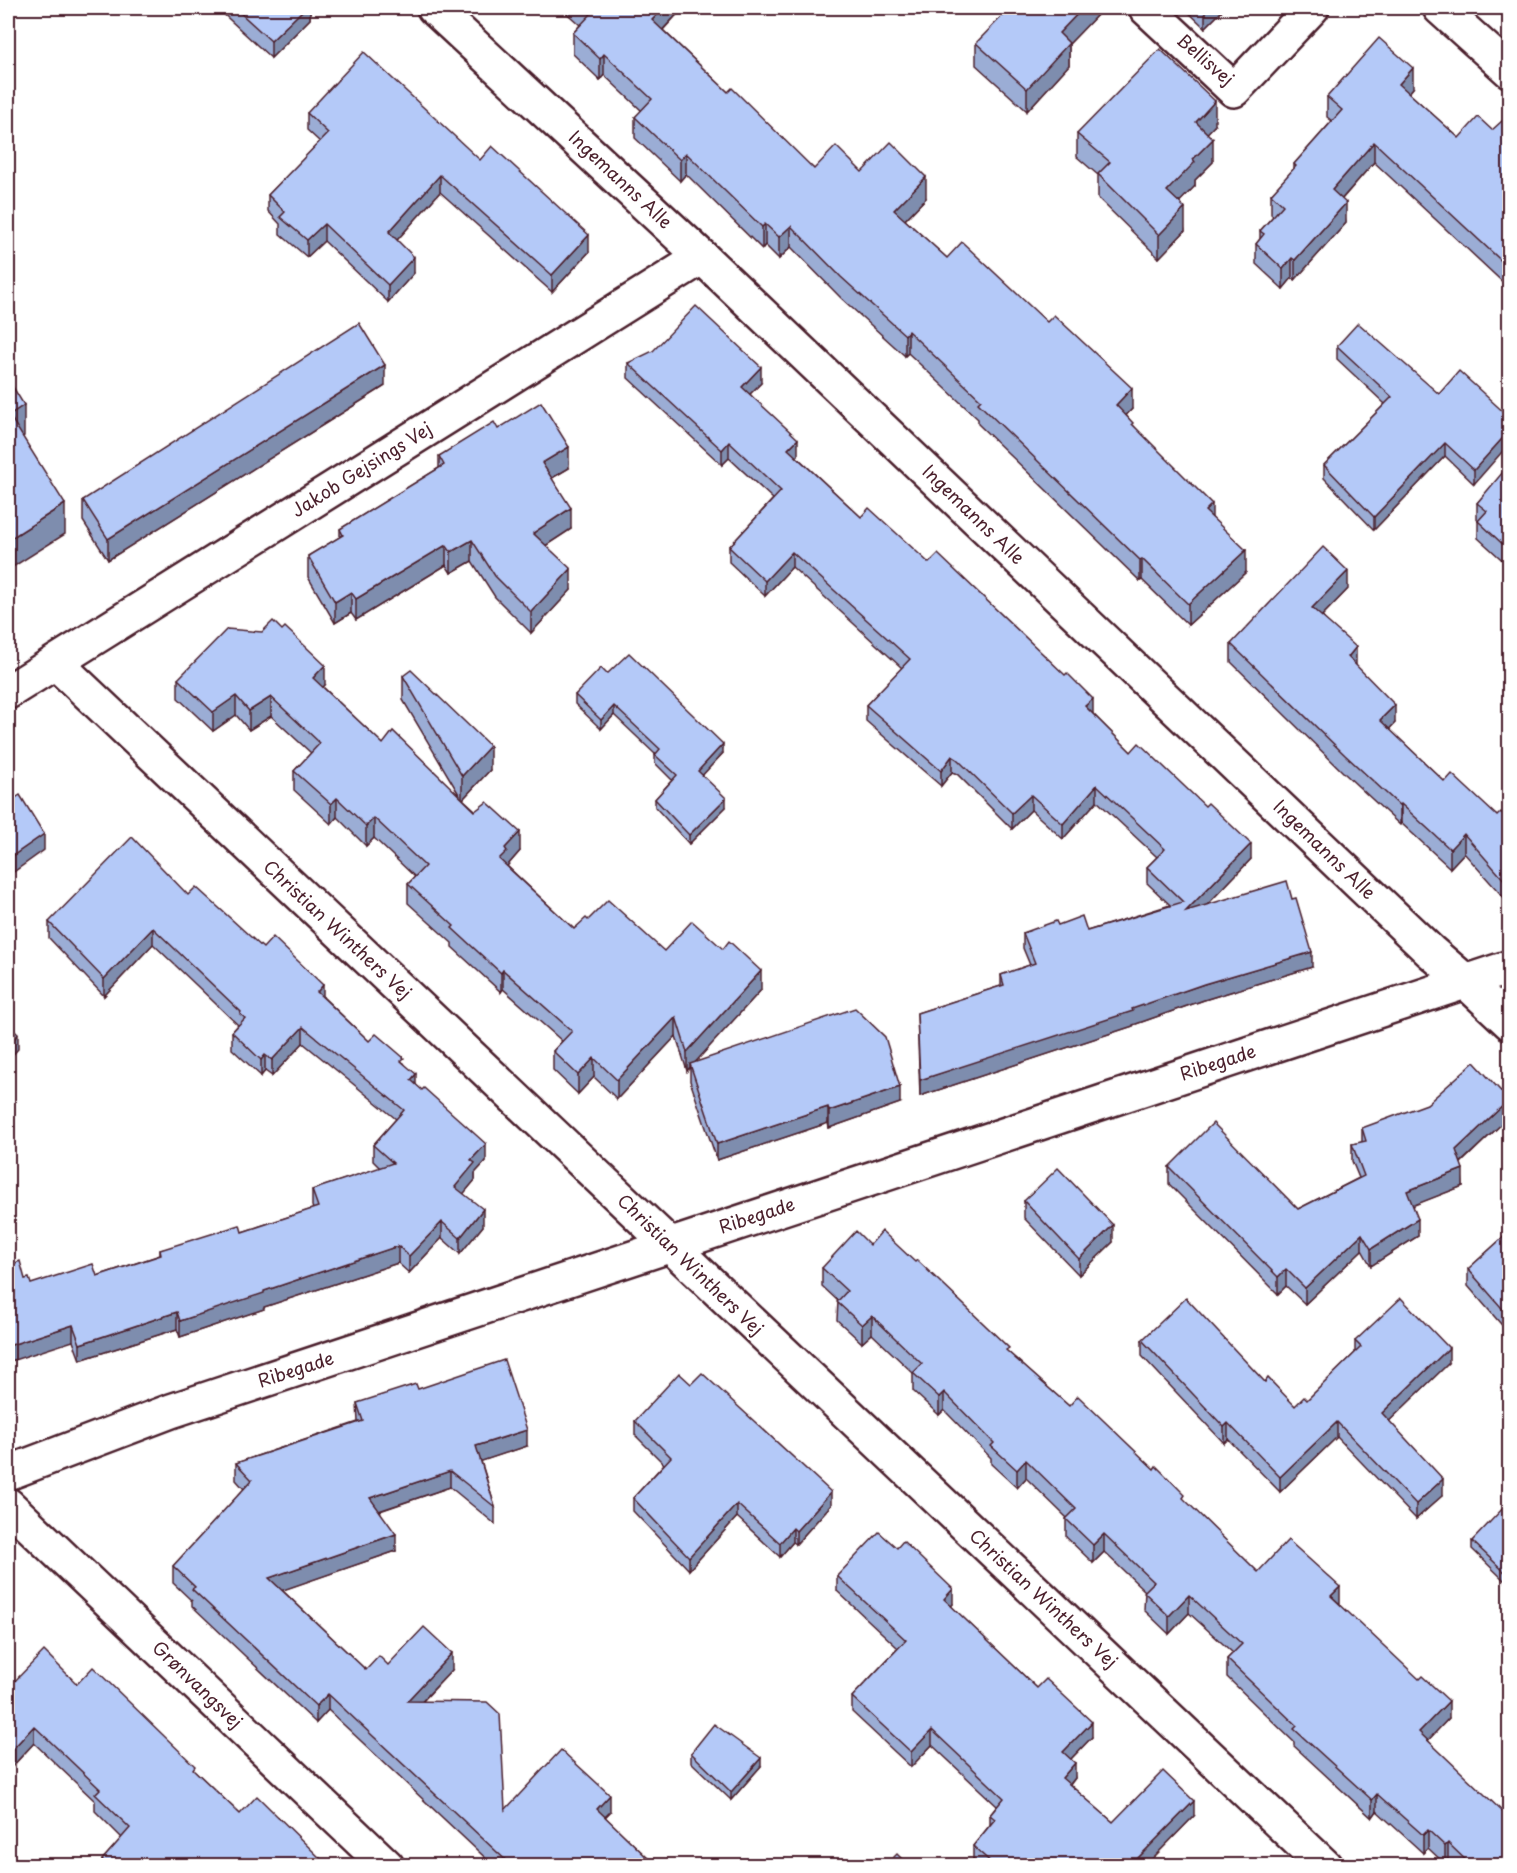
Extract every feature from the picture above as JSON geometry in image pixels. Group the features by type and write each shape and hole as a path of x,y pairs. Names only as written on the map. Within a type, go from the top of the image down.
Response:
{"street":[{"name":"Ingemanns Alle","path":"434,8 702,257 1430,951 1509,1023"},
{"name":"Bellisvej","path":"1146,8 1234,90 1312,8"},
{"path":"1440,8 1509,71"},
{"name":"Jakob Gejsings Vej","path":"12,680 56,663 702,257"},
{"name":"Christian Winthers Vej","path":"56,663 1325,1866"},
{"name":"Ribegade","path":"8,1473 171,1411 1509,967"},
{"name":"Grønvangsvej","path":"8,1505 387,1866"}],"building":[{"path":"235,8 305,8 271,41"},
{"path":"584,8 664,8 652,20 728,92 732,88 814,169 836,146 862,172 891,142 926,177 894,210 947,258 962,242 1047,322 1054,315 1132,388 1116,405 1212,504 1205,511 1246,550 1188,604 978,403 981,400 908,331 905,335 841,277 791,226 779,237 765,224 762,227 686,153 680,160 635,117 652,99 604,54 600,59 573,33 591,14"},
{"path":"1010,8 1083,8 1059,33 1069,43 1027,89 976,43"},
{"path":"1379,38 1413,68 1399,84 1459,138 1478,117 1492,130 1502,121 1509,128 1509,268 1374,142 1332,190 1346,203 1295,260 1292,258 1283,269 1256,244 1264,234 1260,231 1283,205 1271,194 1296,166 1294,164 1342,110 1327,97"},
{"path":"1160,49 1215,101 1196,122 1213,139 1167,191 1185,208 1159,235 1098,174 1110,162 1077,134"},
{"path":"364,52 480,160 492,146 589,235 552,275 440,175 389,232 414,257 388,285 324,224 307,240 280,217 285,212 268,195 328,133 307,113"},
{"path":"696,306 761,367 742,387 798,439 788,449 861,517 869,508 929,563 938,554 1093,699 1085,706 1131,752 1139,743 1205,806 1208,803 1251,844 1186,911 1287,881 1292,899 1296,898 1312,952 1204,984 1132,1009 1133,1011 920,1080 917,1013 1004,985 1001,975 1035,963 1023,933 1056,921 1058,925 1082,916 1087,931 1183,902 1147,867 1165,849 1097,785 1063,824 1031,795 1012,813 952,756 941,771 866,705 910,659 792,552 765,581 729,547 781,491 729,442 722,450 628,363 653,351"},
{"path":"359,323 385,365 108,539 83,500"},
{"path":"1358,323 1439,394 1459,371 1509,417 1509,431 1474,470 1445,443 1374,517 1324,465 1392,397 1337,346"},
{"path":"8,379 24,405 9,415 65,504 8,540"},
{"path":"541,402 569,447 542,463 571,508 533,533 571,569 531,612 495,576 472,540 451,552 446,545 356,599 351,592 335,602 308,556 343,535 340,529 444,465 439,456 494,422 498,429"},
{"path":"1508,466 1509,550 1478,521 1487,511 1477,503"},
{"path":"1323,547 1348,571 1312,608 1356,647 1348,657 1395,705 1380,720 1445,782 1452,774 1497,816 1501,812 1504,815 1509,810 1509,877 1505,881 1464,834 1450,849 1401,804 1400,806 1231,644"},
{"path":"273,621 282,630 285,627 325,665 313,678 383,744 393,731 475,811 487,802 520,832 505,848 507,851 499,859 574,929 586,918 588,920 608,900 664,951 692,921 723,949 729,941 761,971 687,1052 676,1017 617,1080 594,1058 578,1075 553,1051 572,1031 503,970 501,973 408,884 425,866 374,818 366,826 337,798 331,804 294,771 320,743 271,697 249,711 236,696 213,712 178,679 227,629 262,632"},
{"path":"629,653 723,744 698,771 726,798 689,835 655,799 677,775 655,755 660,749 614,706 601,720 575,695 601,668 607,674"},
{"path":"411,670 490,746 462,776 403,676"},
{"path":"20,795 44,834 8,859 8,803"},
{"path":"132,837 188,895 196,887 263,948 273,937 323,985 317,992 369,1041 376,1034 404,1058 401,1061 416,1074 411,1080 422,1090 424,1088 486,1144 471,1160 475,1163 455,1187 483,1209 460,1238 442,1222 409,1256 398,1246 180,1321 177,1312 80,1344 73,1325 8,1346 8,1266 20,1261 25,1279 29,1278 31,1284 93,1264 97,1276 161,1255 160,1250 240,1225 242,1232 318,1207 312,1190 393,1163 373,1145 404,1110 303,1027 272,1060 265,1055 261,1060 232,1032 245,1018 240,1014 241,1012 153,928 104,979 49,922"},
{"path":"855,1008 885,1037 900,1087 829,1111 828,1107 717,1144 690,1064"},
{"path":"8,1025 18,1034 8,1046"},
{"path":"1474,1062 1509,1100 1456,1150 1463,1169 1407,1191 1418,1219 1371,1249 1362,1234 1305,1288 1286,1269 1278,1277 1169,1167 1213,1123 1298,1209 1364,1176 1352,1144 1366,1141 1362,1128 1427,1104"},
{"path":"1058,1168 1113,1225 1079,1259 1024,1201"},
{"path":"856,1231 870,1245 882,1231 915,1262 917,1260 1009,1348 1006,1350 1069,1406 1078,1396 1154,1469 1156,1466 1185,1495 1183,1498 1258,1572 1288,1540 1340,1587 1331,1596 1419,1679 1422,1676 1449,1701 1419,1732 1505,1814 1509,1810 1509,1866 1472,1866 1448,1843 1445,1846 1428,1830 1423,1835 1377,1794 1372,1800 1294,1729 1297,1726 1227,1659 1242,1644 1189,1595 1169,1616 1144,1592 1154,1582 1104,1534 1093,1545 1066,1519 1076,1509 1026,1460 1017,1470 991,1446 994,1443 944,1392 939,1397 913,1373 922,1364 872,1316 862,1325 837,1302 847,1291 822,1268"},
{"path":"1509,1232 1509,1312 1507,1314 1468,1269"},
{"path":"1186,1298 1265,1382 1268,1378 1295,1406 1304,1397 1307,1400 1361,1347 1355,1341 1401,1298 1449,1348 1382,1413 1443,1479 1416,1504 1337,1422 1280,1477 1228,1423 1224,1427 1142,1340"},
{"path":"504,1360 527,1430 476,1446 495,1507 450,1471 370,1498 396,1534 269,1578 366,1670 379,1656 388,1665 424,1627 452,1653 407,1701 487,1702 500,1714 505,1810 561,1750 610,1795 597,1809 656,1866 512,1866 328,1694 316,1706 192,1589 195,1587 173,1566 252,1480 236,1463 363,1421 357,1403 416,1384 418,1389"},
{"path":"679,1373 691,1384 702,1373 831,1492 796,1531 793,1528 780,1543 737,1504 689,1557 633,1498 671,1457 635,1421"},
{"path":"1506,1505 1509,1508 1509,1576 1472,1541"},
{"path":"879,1532 897,1548 903,1541 953,1589 944,1599 1037,1688 1046,1679 1092,1722 1063,1752 1075,1763 1062,1778 1113,1822 1163,1771 1194,1801 1130,1866 995,1866 973,1846 995,1819 990,1815 1004,1798 932,1730 911,1752 852,1697 906,1640 837,1576"},
{"path":"44,1651 77,1684 93,1667 195,1766 193,1769 240,1814 257,1796 328,1866 108,1866 102,1860 130,1828 95,1794 100,1789 34,1726 8,1754 8,1688"},
{"path":"714,1724 761,1758 731,1792 691,1753"},
{"path":"897,1854 909,1866 885,1866"},
{"path":"1251,1860 1257,1866 1245,1866"}]}
